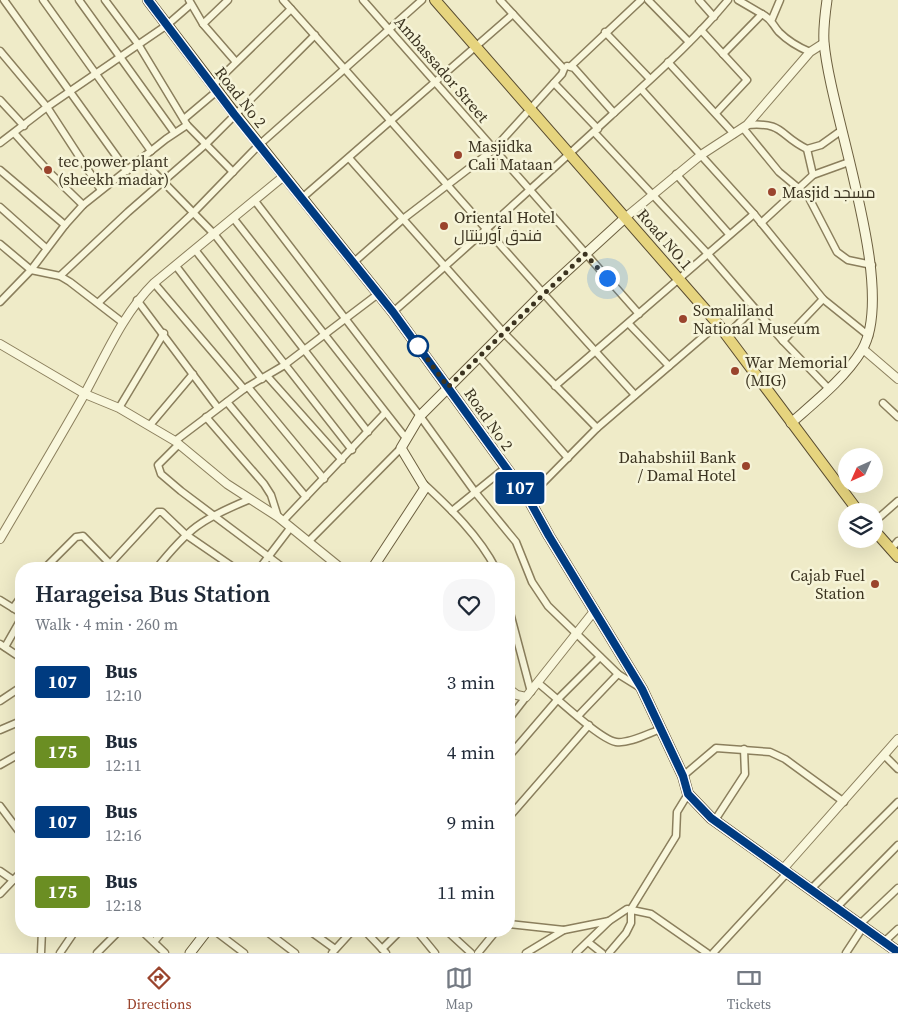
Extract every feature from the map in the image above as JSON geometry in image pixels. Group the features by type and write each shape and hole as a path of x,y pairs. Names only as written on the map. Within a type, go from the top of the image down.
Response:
{"highway":[{"name":"Road NO.1","path":"435,0 680,278 727,335 791,424 852,503"},
{"path":"883,541 898,557"}],"main road":[{"name":"Road No 2","path":"148,0 234,114 393,312 528,498 642,689 683,776 688,794 714,820 898,952"},
{"path":"791,424 828,389 863,349 869,336 874,306 872,265 824,43 826,0"},
{"path":"377,562 425,488 401,448 405,437 420,416 544,292 626,217"},
{"path":"190,953 202,937"}],"street":[{"path":"4,0 127,171"},
{"path":"43,0 151,151"},
{"path":"79,0 174,132"},
{"path":"105,0 138,44 186,121 233,172"},
{"path":"204,24 228,0"},
{"path":"283,0 345,67 485,230 544,292 635,395"},
{"name":"Ambassador Street","path":"363,0 639,314"},
{"path":"99,302 193,213 259,145 422,0"},
{"path":"500,0 614,113"},
{"path":"354,262 446,184 493,150 568,68 641,0"},
{"path":"648,0 688,42"},
{"path":"699,0 714,17"},
{"path":"393,312 532,191 641,89 714,17 728,0"},
{"path":"738,0 772,19"},
{"path":"780,0 772,19 776,30 785,38 810,52"},
{"path":"0,142 14,134 47,107 167,25 189,3 236,62"},
{"path":"0,302 31,270 46,248 83,205 186,121 236,62 291,9"},
{"path":"302,198 513,14"},
{"path":"723,54 762,14"},
{"path":"701,30 747,80 716,113"},
{"path":"605,32 650,79"},
{"path":"60,276 128,212 207,143 315,34"},
{"path":"626,217 651,194 700,155 745,126 810,52 824,43"},
{"path":"0,51 47,107 101,190"},
{"path":"668,62 734,134"},
{"path":"554,83 651,194 707,253 783,341 828,389"},
{"path":"641,89 754,214 823,299 869,336"},
{"path":"0,100 24,126"},
{"path":"745,126 765,124 779,128 792,140 807,149 813,175"},
{"path":"745,126 779,172 808,196 837,252 848,260 872,265"},
{"path":"807,149 821,145 842,130"},
{"path":"14,134 83,205"},
{"path":"349,158 504,333 597,428"},
{"path":"141,159 215,235 368,432"},
{"path":"761,223 813,175 849,162"},
{"path":"0,170 65,225"},
{"path":"676,174 729,234"},
{"path":"0,540 85,394 122,322 137,300 154,283 196,251 284,176"},
{"path":"255,201 516,542 532,582 548,606 618,674 642,689"},
{"path":"0,207 46,248"},
{"path":"555,386 754,214"},
{"path":"234,219 405,437"},
{"path":"0,244 31,270 60,276 99,302 122,322"},
{"path":"196,251 250,317 283,366 352,450"},
{"path":"176,266 265,378 342,460"},
{"path":"154,283 324,479"},
{"path":"276,562 181,492 158,471 158,465 177,442 206,417 246,388 283,366 378,294"},
{"path":"783,341 823,299"},
{"path":"137,300 164,333 218,408"},
{"path":"727,335 754,308"},
{"path":"629,324 669,366"},
{"path":"528,498 597,428 718,324"},
{"path":"119,408 164,333"},
{"path":"0,344 85,394 119,408 177,442 248,500 280,519 334,562"},
{"path":"863,349 898,379"},
{"path":"479,357 568,458"},
{"path":"150,425 193,374"},
{"path":"227,402 306,498"},
{"path":"883,403 898,417"},
{"path":"280,519 306,498 385,413"},
{"path":"206,417 264,484 271,495 280,519"},
{"path":"309,541 401,448"},
{"path":"452,511 505,468"},
{"path":"423,483 452,511 488,554 492,562"},
{"path":"162,562 186,534 212,515 248,500"},
{"path":"883,514 898,501"},
{"path":"115,562 158,512 164,512 186,534 226,562"},
{"path":"264,562 290,527"},
{"path":"51,562 76,537 81,536 85,537 108,562"},
{"path":"890,550 898,541"},
{"path":"0,600 13,608 15,605"},
{"path":"515,711 595,610"},
{"path":"15,627 1,646 15,654"},
{"path":"515,636 528,694"},
{"path":"515,749 558,699 600,656"},
{"path":"578,716 618,674"},
{"path":"538,683 589,725 616,742 625,742 661,729"},
{"path":"0,700 15,691"},
{"path":"515,693 518,695 528,694"},
{"path":"0,730 15,724"},
{"path":"515,810 589,725"},
{"path":"713,953 898,739"},
{"path":"683,776 716,748 760,750 785,759 844,802"},
{"path":"714,820 746,774 744,749"},
{"path":"0,765 15,756"},
{"path":"884,756 898,770"},
{"path":"609,953 626,932 631,923 631,909 676,836 677,812 688,794"},
{"path":"811,889 898,802"},
{"path":"0,806 15,826"},
{"path":"836,907 898,845"},
{"path":"0,871 13,880 0,894"},
{"path":"846,953 861,925 898,888"},
{"path":"576,953 609,921 624,910 631,909 651,914 707,953"},
{"path":"515,925 564,930 609,921"},
{"path":"885,941 898,929"},
{"path":"526,953 564,930"},
{"path":"41,953 42,937"},
{"path":"60,953 71,937"},
{"path":"97,953 113,937"},
{"path":"149,937 165,953"},
{"path":"154,942 158,937"},
{"path":"223,937 244,953"},
{"path":"274,937 295,953"},
{"path":"317,937 333,951 346,937"},
{"path":"371,937 384,951 395,937"},
{"path":"422,937 435,953"},
{"path":"454,937 471,953"},
{"path":"478,953 490,937"},
{"path":"588,942 602,953"}],"bus line":[{"name":"107","path":"148,0 234,114 393,312 528,498 642,689 683,776 688,794 711,818 898,952"}],"place":[{"name":"Masjidka Cali Mataan","path":"458,155"},
{"name":"tec power plant (sheekh madar)","path":"48,170"},
{"name":"Masjid مسجد","path":"772,192"},
{"name":"Oriental Hotel فندق أورينتال","path":"444,226"},
{"name":"Somaliland National Museum","path":"683,319"},
{"name":"War Memorial (MIG)","path":"735,371"},
{"name":"Dahabshiil Bank / Damal Hotel","path":"746,466"},
{"name":"Cajab Fuel Station","path":"875,584"}],"route":[{"path":"418,346 415,342 448,387 585,254 607,278"}]}
